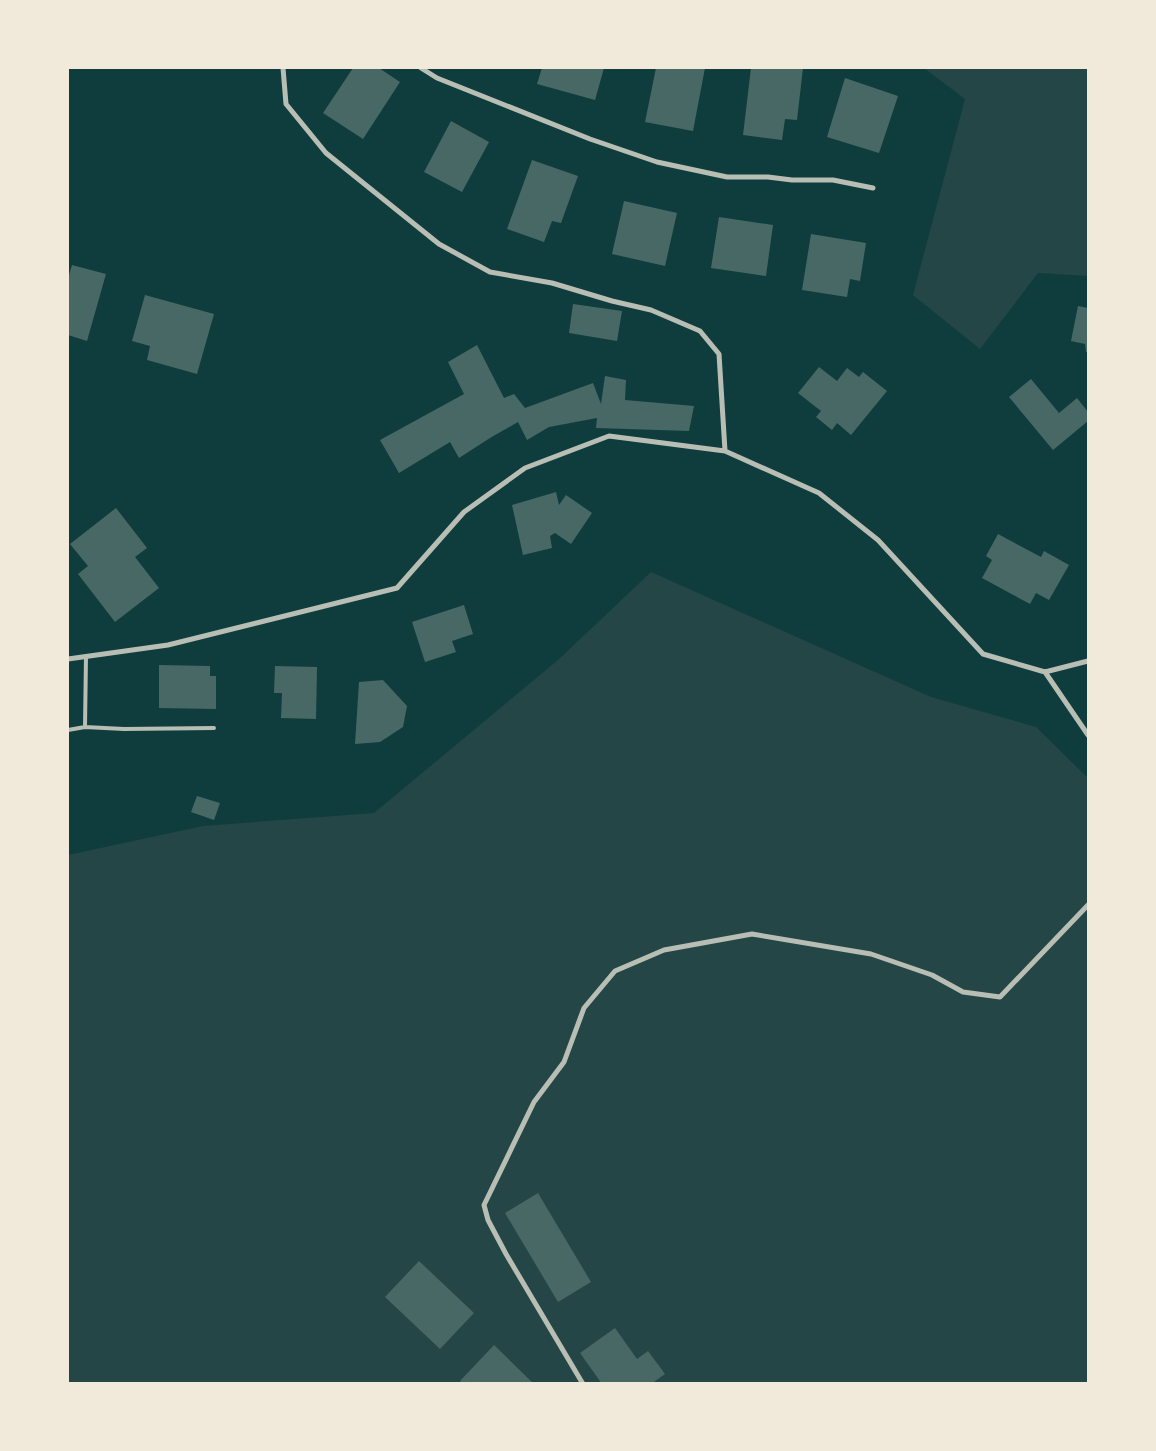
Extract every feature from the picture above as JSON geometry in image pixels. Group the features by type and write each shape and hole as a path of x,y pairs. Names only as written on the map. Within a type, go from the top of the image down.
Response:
{"street":[{"path":"283,68 286,104 326,152 439,244 490,272 552,283 612,302 652,310 700,331 719,354 725,451"},
{"path":"421,68 437,78 581,136 658,162 727,177 833,180 873,188"},
{"path":"68,659 168,645 397,588 464,512 494,490 525,468 609,436 725,451 819,493 878,540 983,654 1045,672 1088,660"},
{"path":"1045,672 1088,735"},
{"path":"582,1384 506,1254 488,1220 484,1205 534,1102 564,1062 584,1008 616,972 664,950 752,934 871,954 932,975 962,992 1000,996 1088,905"}],"lane":[{"path":"85,727 86,656"},
{"path":"68,730 85,727 124,729 214,728"}],"shaded area":[{"path":"924,68 1088,68 1088,276 1038,273 980,349 913,295 965,99"},
{"path":"651,572 931,697 1036,727 1088,778 1088,1383 68,1383 68,855 203,826 374,813 558,660"}],"building":[{"path":"353,68 379,68 400,82 363,139 323,113"},
{"path":"542,68 604,68 595,100 537,84"},
{"path":"656,68 705,68 693,131 645,122"},
{"path":"751,68 803,68 797,120 785,119 782,140 743,135"},
{"path":"845,78 898,96 879,153 827,137"},
{"path":"451,121 489,142 462,192 424,172"},
{"path":"532,160 578,176 561,223 552,221 544,242 507,229"},
{"path":"624,201 677,213 665,266 612,254"},
{"path":"719,217 773,225 766,276 711,268"},
{"path":"811,234 866,243 860,281 850,279 847,297 802,290"},
{"path":"72,265 106,274 87,341 68,335 68,275"},
{"path":"145,295 214,314 197,374 147,360 150,346 132,341"},
{"path":"573,304 622,311 617,341 569,333"},
{"path":"1078,306 1088,308 1088,352 1086,352 1085,344 1071,341"},
{"path":"477,345 504,398 514,394 525,408 593,383 601,404 605,376 626,380 625,400 694,406 689,431 596,428 597,418 549,427 527,440 518,422 459,458 450,442 399,473 380,440 464,394 448,362"},
{"path":"819,367 837,381 847,368 859,377 863,372 887,391 851,435 837,423 832,430 816,417 821,411 798,393"},
{"path":"1031,379 1059,413 1077,398 1088,412 1088,421 1053,450 1009,397"},
{"path":"556,492 559,505 566,495 592,513 571,544 555,533 550,536 552,548 523,555 512,505"},
{"path":"116,508 147,548 135,557 159,588 115,622 78,574 88,566 70,544"},
{"path":"998,534 1041,557 1044,551 1069,565 1049,600 1036,593 1030,604 982,578 992,560 986,556"},
{"path":"464,605 473,634 452,641 456,652 425,662 412,622"},
{"path":"159,665 210,666 210,676 216,676 216,709 159,708"},
{"path":"275,666 317,667 316,719 281,718 282,693 274,693"},
{"path":"383,680 407,706 403,727 380,742 355,744 359,682"},
{"path":"197,796 220,803 214,820 191,812"},
{"path":"538,1193 591,1282 558,1302 505,1213"},
{"path":"419,1261 474,1313 440,1349 385,1297"},
{"path":"615,1328 637,1359 648,1351 665,1374 651,1384 602,1384 580,1353"},
{"path":"494,1345 534,1384 463,1384 460,1381"}]}
